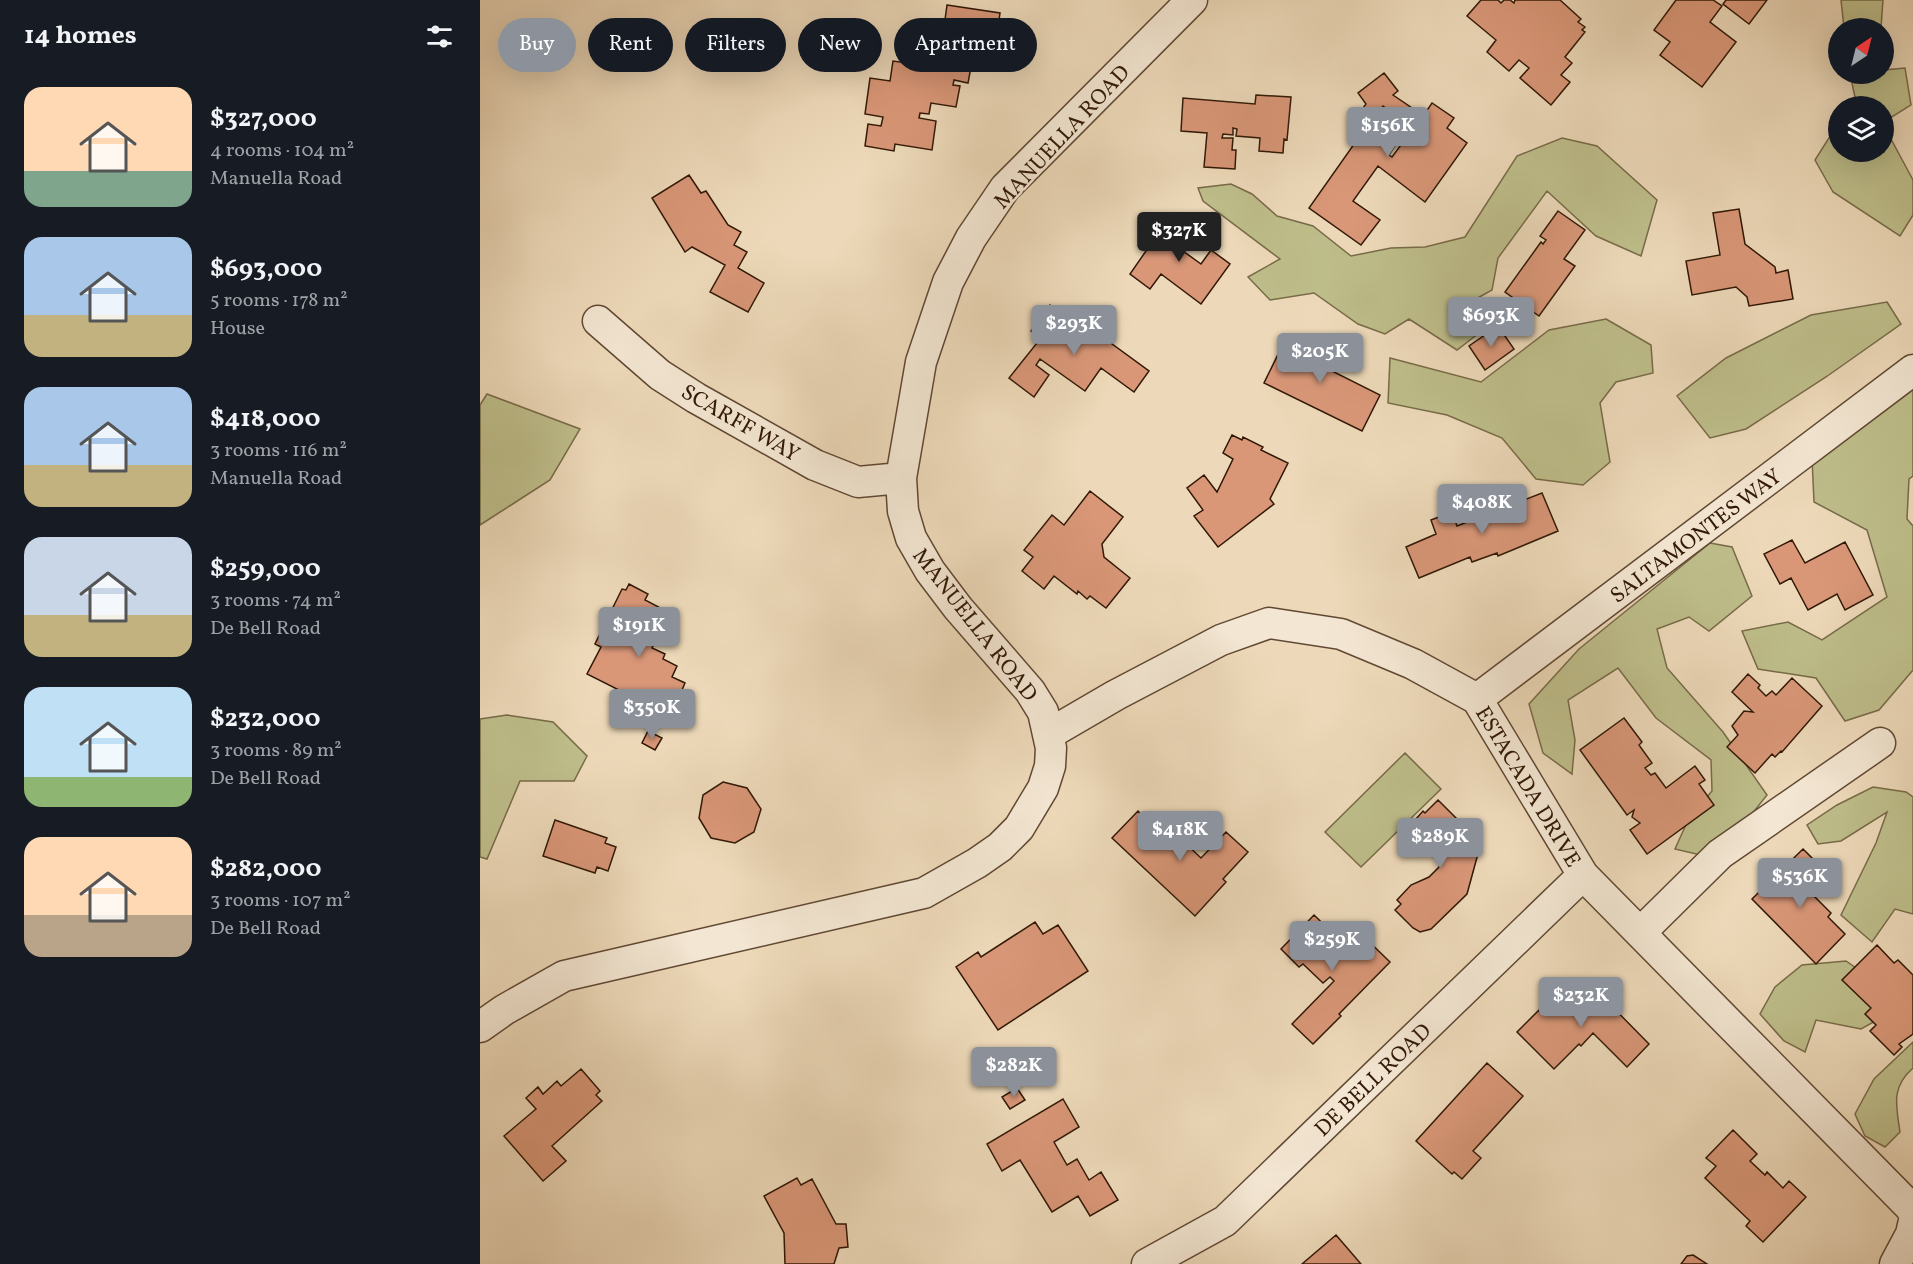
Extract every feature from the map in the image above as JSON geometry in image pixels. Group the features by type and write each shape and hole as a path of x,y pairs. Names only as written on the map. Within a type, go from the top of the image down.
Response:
{"street":[{"name":"MANUELLA ROAD","path":"480,1027 504,1010 564,976 924,893 977,863 1019,828 1043,788 1050,766 1049,734 1043,712 1030,691 958,608 930,571 911,538 903,511 901,478 921,362 948,282 971,238 1005,188 1192,0"},
{"name":"SCARFF WAY","path":"598,321 660,375 696,398 815,465 858,482 901,478"},
{"name":"SALTAMONTES WAY","path":"1477,699 1913,370"},
{"name":"ESTACADA DRIVE","path":"1049,734 1116,695 1221,640 1269,623 1341,634 1413,664 1477,699 1583,875 1913,1211"},
{"path":"1640,933 1720,854 1880,743"},
{"name":"DE BELL ROAD","path":"1148,1264 1226,1221 1583,875"},
{"path":"1894,1264 1911,1234 1913,1225"}],"green space":[{"path":"1841,0 1883,0 1882,18 1843,18"},
{"path":"1905,68 1911,105 1894,116 1894,96 1855,96 1852,84 1894,84 1894,69"},
{"path":"1562,138 1597,146 1657,200 1641,256 1596,236 1547,191 1498,258 1492,290 1460,308 1483,330 1457,350 1409,319 1385,334 1358,324 1314,293 1270,300 1248,277 1280,259 1203,201 1198,188 1231,184 1252,194 1277,216 1313,226 1351,256 1391,248 1425,247 1465,237 1517,156"},
{"path":"1828,139 1828,162 1894,162 1894,145 1913,180 1913,215 1900,236 1833,192 1815,160"},
{"path":"1887,302 1901,324 1826,377 1746,429 1710,438 1677,396 1726,358 1811,315"},
{"path":"1606,319 1651,345 1653,373 1616,382 1600,403 1610,462 1583,485 1536,479 1502,438 1447,415 1388,403 1390,358 1481,382 1549,330"},
{"path":"1913,383 1913,476 1909,479 1907,519 1913,526 1913,670 1879,710 1845,721 1816,678 1758,669 1742,631 1788,622 1822,640 1887,597 1867,530 1814,502 1812,458"},
{"path":"487,394 580,429 550,480 480,525 480,405"},
{"path":"1710,543 1732,547 1752,596 1709,631 1689,617 1657,629 1667,668 1723,732 1767,795 1736,834 1709,857 1675,849 1689,818 1712,791 1711,760 1656,718 1618,668 1568,700 1575,740 1572,774 1543,753 1529,704 1579,649"},
{"path":"507,715 553,722 587,756 574,781 520,781 487,859 480,857 480,719"},
{"path":"1405,753 1441,789 1361,867 1325,832"},
{"path":"1873,787 1906,792 1913,797 1913,914 1895,909 1872,942 1841,915 1876,843 1887,812 1841,841 1818,844 1807,825 1837,805"},
{"path":"1846,961 1875,981 1886,1015 1861,1029 1816,1020 1805,1052 1784,1041 1760,1014 1775,987 1802,965"},
{"path":"1913,1042 1913,1068 1898,1089 1897,1113 1900,1132 1885,1147 1865,1136 1855,1114 1874,1079"}],"building":[{"path":"1481,0 1498,0 1501,3 1504,0 1510,0 1514,3 1515,0 1560,0 1581,19 1578,22 1585,27 1582,30 1585,32 1565,57 1572,63 1561,75 1570,82 1551,105 1520,78 1529,68 1519,60 1509,71 1487,52 1496,40 1467,16"},
{"path":"1676,0 1713,0 1722,6 1710,22 1736,42 1702,87 1660,55 1670,42 1654,30"},
{"path":"1726,0 1767,0 1749,24 1723,4"},
{"path":"947,5 1000,13 999,18 945,18"},
{"path":"893,61 894,72 970,72 968,83 954,80 953,85 960,86 956,107 931,103 929,114 920,113 919,118 936,121 932,150 895,144 894,151 865,146 868,124 881,126 883,117 865,114 870,78 890,81"},
{"path":"1384,73 1398,91 1393,95 1412,108 1406,117 1417,125 1432,103 1454,118 1447,128 1467,143 1425,202 1378,166 1353,201 1380,220 1361,245 1309,208 1364,130 1369,133 1375,124 1360,112 1366,104 1358,93","holes":["1383,106 1387,109 1380,118 1373,112 1380,110","1397,142 1401,145 1392,157 1389,155"]},
{"path":"1256,95 1291,97 1287,140 1284,139 1283,153 1259,151 1260,138 1236,136 1237,129 1233,128 1233,135 1223,134 1222,138 1233,138 1232,150 1236,150 1235,169 1204,167 1207,133 1181,131 1183,98 1255,104"},
{"path":"689,175 701,193 706,191 728,225 741,232 734,245 747,252 738,268 764,283 748,312 710,292 725,265 692,247 685,252 652,198"},
{"path":"1739,209 1745,244 1775,267 1776,273 1788,270 1793,299 1749,306 1747,297 1736,287 1692,295 1686,261 1720,255 1713,213"},
{"path":"1558,211 1585,230 1564,259 1575,266 1539,316 1505,292 1541,242 1543,244 1546,240 1540,236"},
{"path":"1171,215 1196,234 1183,251 1201,264 1211,250 1230,264 1201,304 1161,274 1150,289 1130,274"},
{"path":"1050,305 1094,337 1097,333 1149,371 1134,392 1101,368 1085,391 1040,359 1036,365 1049,375 1034,397 1009,378 1041,338 1031,331"},
{"path":"1498,326 1514,349 1485,370 1469,346"},
{"path":"1288,334 1324,352 1318,364 1380,395 1362,431 1264,383"},
{"path":"1232,435 1242,440 1243,437 1263,447 1261,450 1288,463 1270,499 1274,504 1218,547 1194,516 1203,510 1187,488 1204,475 1217,492 1233,459 1223,453"},
{"path":"1090,491 1123,517 1102,544 1104,557 1130,578 1106,608 1090,596 1087,599 1078,591 1077,594 1054,576 1044,589 1022,571 1033,557 1024,550 1052,515 1064,525"},
{"path":"1542,493 1558,531 1498,556 1497,553 1472,562 1470,557 1419,578 1406,547 1436,534 1431,520 1452,512 1457,526"},
{"path":"1792,540 1805,563 1845,542 1873,595 1845,610 1837,594 1808,610 1791,578 1780,584 1764,554"},
{"path":"629,584 648,594 645,600 670,613 652,648 665,654 663,659 677,666 672,677 685,683 682,690 690,693 673,726 621,700 625,693 587,674 601,647 595,644 622,589 626,590"},
{"path":"1748,674 1760,685 1758,688 1766,696 1772,691 1776,695 1792,678 1822,706 1782,752 1775,757 1772,754 1755,773 1727,747 1738,735 1732,726 1744,711 1753,712 1732,692"},
{"path":"1624,718 1642,742 1639,745 1652,763 1645,768 1651,775 1655,773 1666,788 1695,766 1705,780 1699,784 1714,805 1647,854 1630,830 1640,823 1632,817 1634,810 1627,815 1580,750"},
{"path":"648,731 662,738 655,750 642,743"},
{"path":"723,782 747,788 761,809 754,832 735,843 711,838 699,818 703,795"},
{"path":"1438,800 1462,824 1455,831 1482,839 1467,894 1431,929 1420,932 1395,910 1401,904 1397,900 1411,885 1429,877 1439,867 1441,861 1407,829 1423,811 1425,813"},
{"path":"1138,811 1155,828 1158,825 1179,844 1182,840 1201,858 1226,832 1248,852 1223,879 1226,882 1195,916 1112,838"},
{"path":"555,820 607,838 605,843 616,847 608,871 597,867 595,873 543,856"},
{"path":"1803,849 1820,866 1802,884 1831,913 1828,917 1845,934 1816,964 1752,899"},
{"path":"1314,915 1344,944 1358,931 1390,962 1313,1044 1292,1024 1334,981 1330,977 1323,983 1303,964 1299,967 1281,949"},
{"path":"1035,922 1043,934 1058,925 1088,971 998,1030 956,967 978,952 981,957"},
{"path":"1877,945 1894,963 1898,960 1913,975 1913,1034 1899,1044 1902,1047 1894,1055 1870,1031 1876,1025 1865,1014 1871,1008 1842,980"},
{"path":"1584,978 1649,1044 1627,1067 1593,1033 1554,1069 1517,1032 1539,1010 1542,1013 1555,1000 1558,1005"},
{"path":"1487,1063 1523,1096 1473,1151 1481,1158 1462,1179 1454,1172 1452,1174 1416,1141"},
{"path":"581,1069 600,1091 596,1095 602,1101 552,1146 566,1161 543,1181 504,1136 536,1109 526,1098 538,1087 543,1094 557,1081 561,1086"},
{"path":"1017,1088 1025,1100 1010,1109 1002,1097"},
{"path":"1063,1099 1079,1127 1054,1142 1067,1165 1077,1159 1089,1180 1101,1172 1118,1200 1090,1216 1078,1196 1052,1212 1020,1160 1002,1171 987,1144"},
{"path":"1733,1130 1757,1154 1750,1161 1765,1175 1767,1172 1783,1188 1789,1181 1806,1197 1763,1242 1746,1226 1750,1221 1705,1178 1716,1166 1706,1158"},
{"path":"797,1178 801,1185 812,1179 836,1224 846,1224 848,1247 839,1248 834,1264 785,1264 784,1233 764,1196"},
{"path":"1336,1235 1361,1264 1302,1264"},
{"path":"1693,1255 1707,1264 1681,1264 1687,1256"}]}
